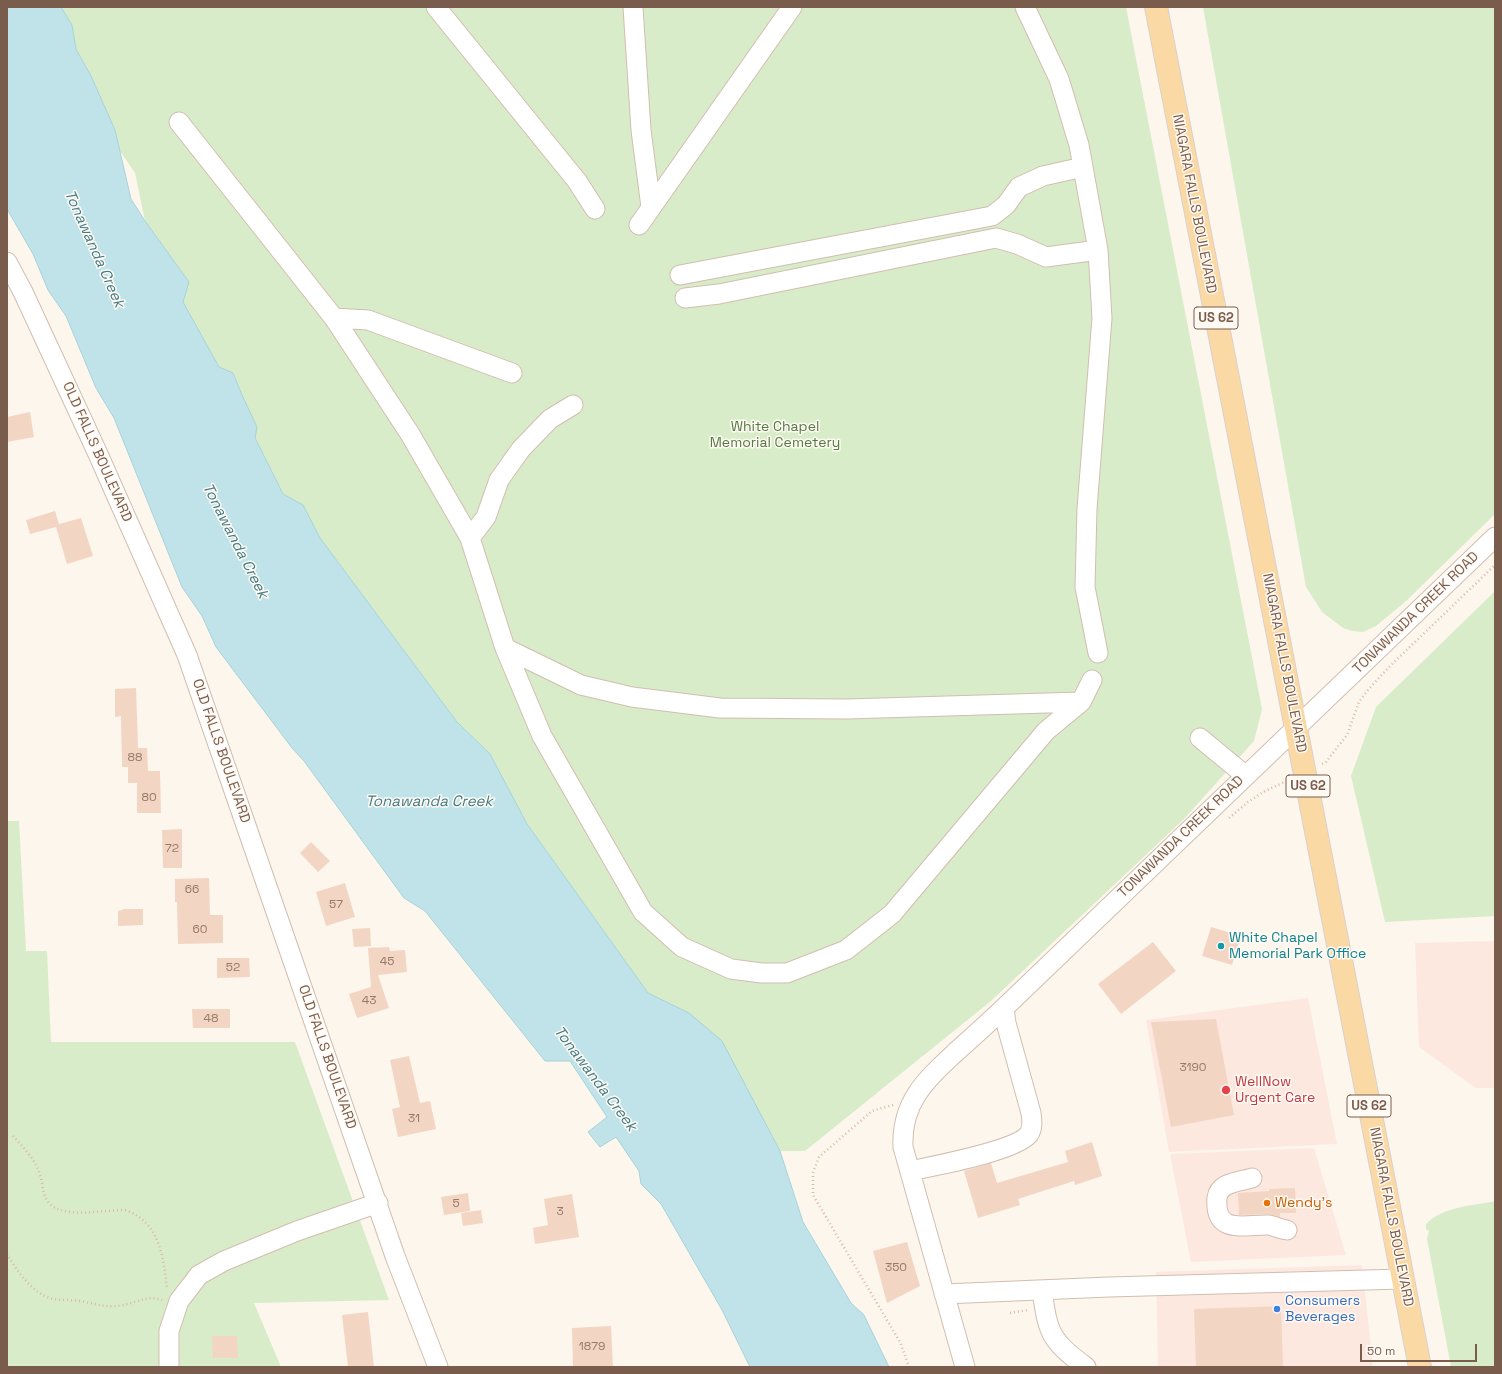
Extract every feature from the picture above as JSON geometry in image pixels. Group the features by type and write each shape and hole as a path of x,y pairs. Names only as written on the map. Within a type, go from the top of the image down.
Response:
{"main road":[{"name":"NIAGARA FALLS BOULEVARD","path":"1156,7 1276,630 1297,727 1420,1367"}],"street":[{"path":"436,7 577,182 595,209"},
{"path":"633,7 641,130 651,207"},
{"path":"639,225 792,7"},
{"path":"1025,7 1059,79 1079,145 1098,250 1102,318 1087,509 1084,587 1098,653"},
{"path":"180,122 334,318 410,434 470,538 505,648 542,736 643,912 682,947 732,969 762,973 787,973 846,950 892,914 1046,731 1081,702 1092,680"},
{"path":"680,275 992,216 1006,205 1019,187 1043,176 1083,167"},
{"path":"992,216 996,238"},
{"path":"685,298 719,294 996,238 1017,244 1046,257 1098,250"},
{"path":"860,241 864,265"},
{"path":"820,249 825,273"},
{"name":"OLD FALLS BOULEVARD","path":"7,262 23,292 98,454 187,655 378,1203 395,1256 438,1367"},
{"path":"334,318 368,320 512,373"},
{"path":"470,538 486,517 499,480 521,449 550,419 574,405"},
{"name":"TONAWANDA CREEK ROAD","path":"964,1367 904,1147 903,1128 906,1116 918,1092 935,1071 1004,1008 1495,537"},
{"path":"505,648 581,685 632,698 720,708 847,709 1081,702"},
{"path":"1200,738 1246,776"},
{"path":"908,1164 1003,1149 1020,1141 1029,1134 1033,1125 1031,1113 1006,1023 1004,1008"},
{"path":"1252,1178 1224,1186 1220,1189 1217,1199 1218,1214 1227,1224 1234,1227 1270,1225 1287,1230"},
{"path":"169,1367 169,1331 173,1303 179,1301 199,1275 224,1261 298,1231 378,1203"},
{"path":"944,1294 1403,1279"},
{"path":"1042,1290 1046,1319 1051,1334 1061,1347 1086,1367"}],"path":[{"path":"1326,762 1347,735 1359,702 1367,691 1388,668 1495,565"},
{"path":"895,1104 872,1111 819,1157 812,1173 812,1195 900,1342 909,1367"},
{"path":"7,1254 26,1280 45,1297 103,1306 125,1304 145,1298 156,1298 173,1303 162,1251 154,1232 145,1222 134,1213 125,1210 70,1212 59,1210 50,1205 42,1190 37,1166 13,1136"},
{"path":"1010,1313 1035,1309"}],"shaded area":[{"path":"1495,941 1495,1088 1476,1088 1419,1047 1415,943"},
{"path":"1308,998 1337,1144 1169,1152 1146,1020"},
{"path":"1314,1148 1346,1255 1191,1262 1170,1154"},
{"path":"1362,1265 1373,1367 1158,1367 1156,1272"}],"green space":[{"name":"White Chapel Memorial Cemetery","path":"61,7 1126,7 1262,709 1254,741 1185,818 991,1001 805,1151 780,1151 758,1112 689,1013 648,993 527,824 490,754 457,722 320,538 303,505 283,494 255,438 242,395 233,373 219,367 183,302 189,282 145,221 135,173 120,151 115,130 86,66 76,49 72,25"},
{"path":"1203,7 1495,7 1495,514 1404,603 1376,626 1363,632 1343,628 1322,612 1306,587"},
{"path":"1495,591 1495,916 1385,922 1351,776 1376,707"},
{"path":"7,821 19,821 26,951 47,951 51,1042 295,1042 389,1300 254,1303 281,1367 7,1367"},
{"path":"1495,1201 1495,1367 1451,1367 1427,1239 1429,1231 1426,1229 1426,1224 1433,1218 1450,1210"}],"water":[{"name":"Tonawanda Creek","path":"7,7 61,7 72,25 76,49 91,76 115,130 131,199 189,282 183,302 219,367 233,373 257,427 255,438 283,494 303,505 320,538 457,722 490,754 527,824 648,993 689,1013 722,1041 780,1151 803,1222 851,1303 864,1315 889,1367 750,1367 722,1310 661,1204 641,1184 639,1171 616,1137 600,1147 588,1132 607,1117 570,1061 545,1061 425,911 404,898 304,761 292,748 216,647 202,616 182,587 114,418 96,388 66,316 48,290 33,254 7,209"}],"building":[{"path":"30,412 34,437 7,442 7,417"},
{"path":"55,511 59,524 81,518 93,556 67,564 56,527 30,534 26,520"},
{"path":"136,688 138,748 147,748 148,771 160,771 161,813 137,813 137,783 128,783 128,767 122,767 121,716 115,717 115,689"},
{"path":"182,829 182,868 163,868 162,830"},
{"path":"311,842 330,861 318,872 300,853"},
{"path":"209,878 210,915 223,915 223,943 178,944 175,879"},
{"path":"345,883 355,917 326,926 316,892"},
{"path":"123,909 143,909 143,925 118,926 118,911"},
{"name":"White Chapel Memorial Park Office","path":"1211,927 1241,936 1232,965 1202,956"},
{"path":"370,928 371,946 354,947 352,929"},
{"path":"1153,942 1176,971 1121,1014 1098,984"},
{"path":"389,947 390,951 405,950 407,972 378,975 389,1008 357,1018 349,994 371,987 368,948"},
{"path":"217,958 249,958 250,977 217,978"},
{"path":"192,1009 230,1009 230,1028 193,1028"},
{"path":"1216,1019 1234,1115 1171,1127 1151,1022"},
{"path":"409,1056 420,1103 430,1101 436,1129 398,1137 392,1109 400,1107 390,1060"},
{"path":"1092,1142 1102,1176 1075,1185 1074,1181 1018,1199 1020,1205 978,1218 964,1171 991,1163 997,1183 1068,1162 1065,1151"},
{"name":"Wendy's","path":"1295,1188 1296,1213 1280,1213 1280,1217 1269,1214 1239,1215 1238,1193 1269,1191 1269,1189"},
{"path":"468,1193 470,1211 444,1215 441,1197"},
{"path":"572,1194 579,1237 535,1244 533,1228 548,1225 544,1199"},
{"path":"481,1210 483,1223 463,1226 461,1213"},
{"path":"907,1242 920,1286 887,1303 873,1251"},
{"path":"1281,1306 1283,1367 1196,1367 1194,1309"},
{"path":"368,1312 374,1367 348,1367 342,1315"},
{"path":"611,1326 613,1367 573,1367 572,1328"},
{"path":"212,1336 237,1336 238,1358 213,1358"}],"place":[{"name":"White Chapel Memorial Park Office","path":"1221,946"},
{"name":"WellNow Urgent Care","path":"1226,1090"},
{"name":"Wendy's","path":"1267,1203"},
{"name":"Consumers Beverages","path":"1277,1309"}]}
